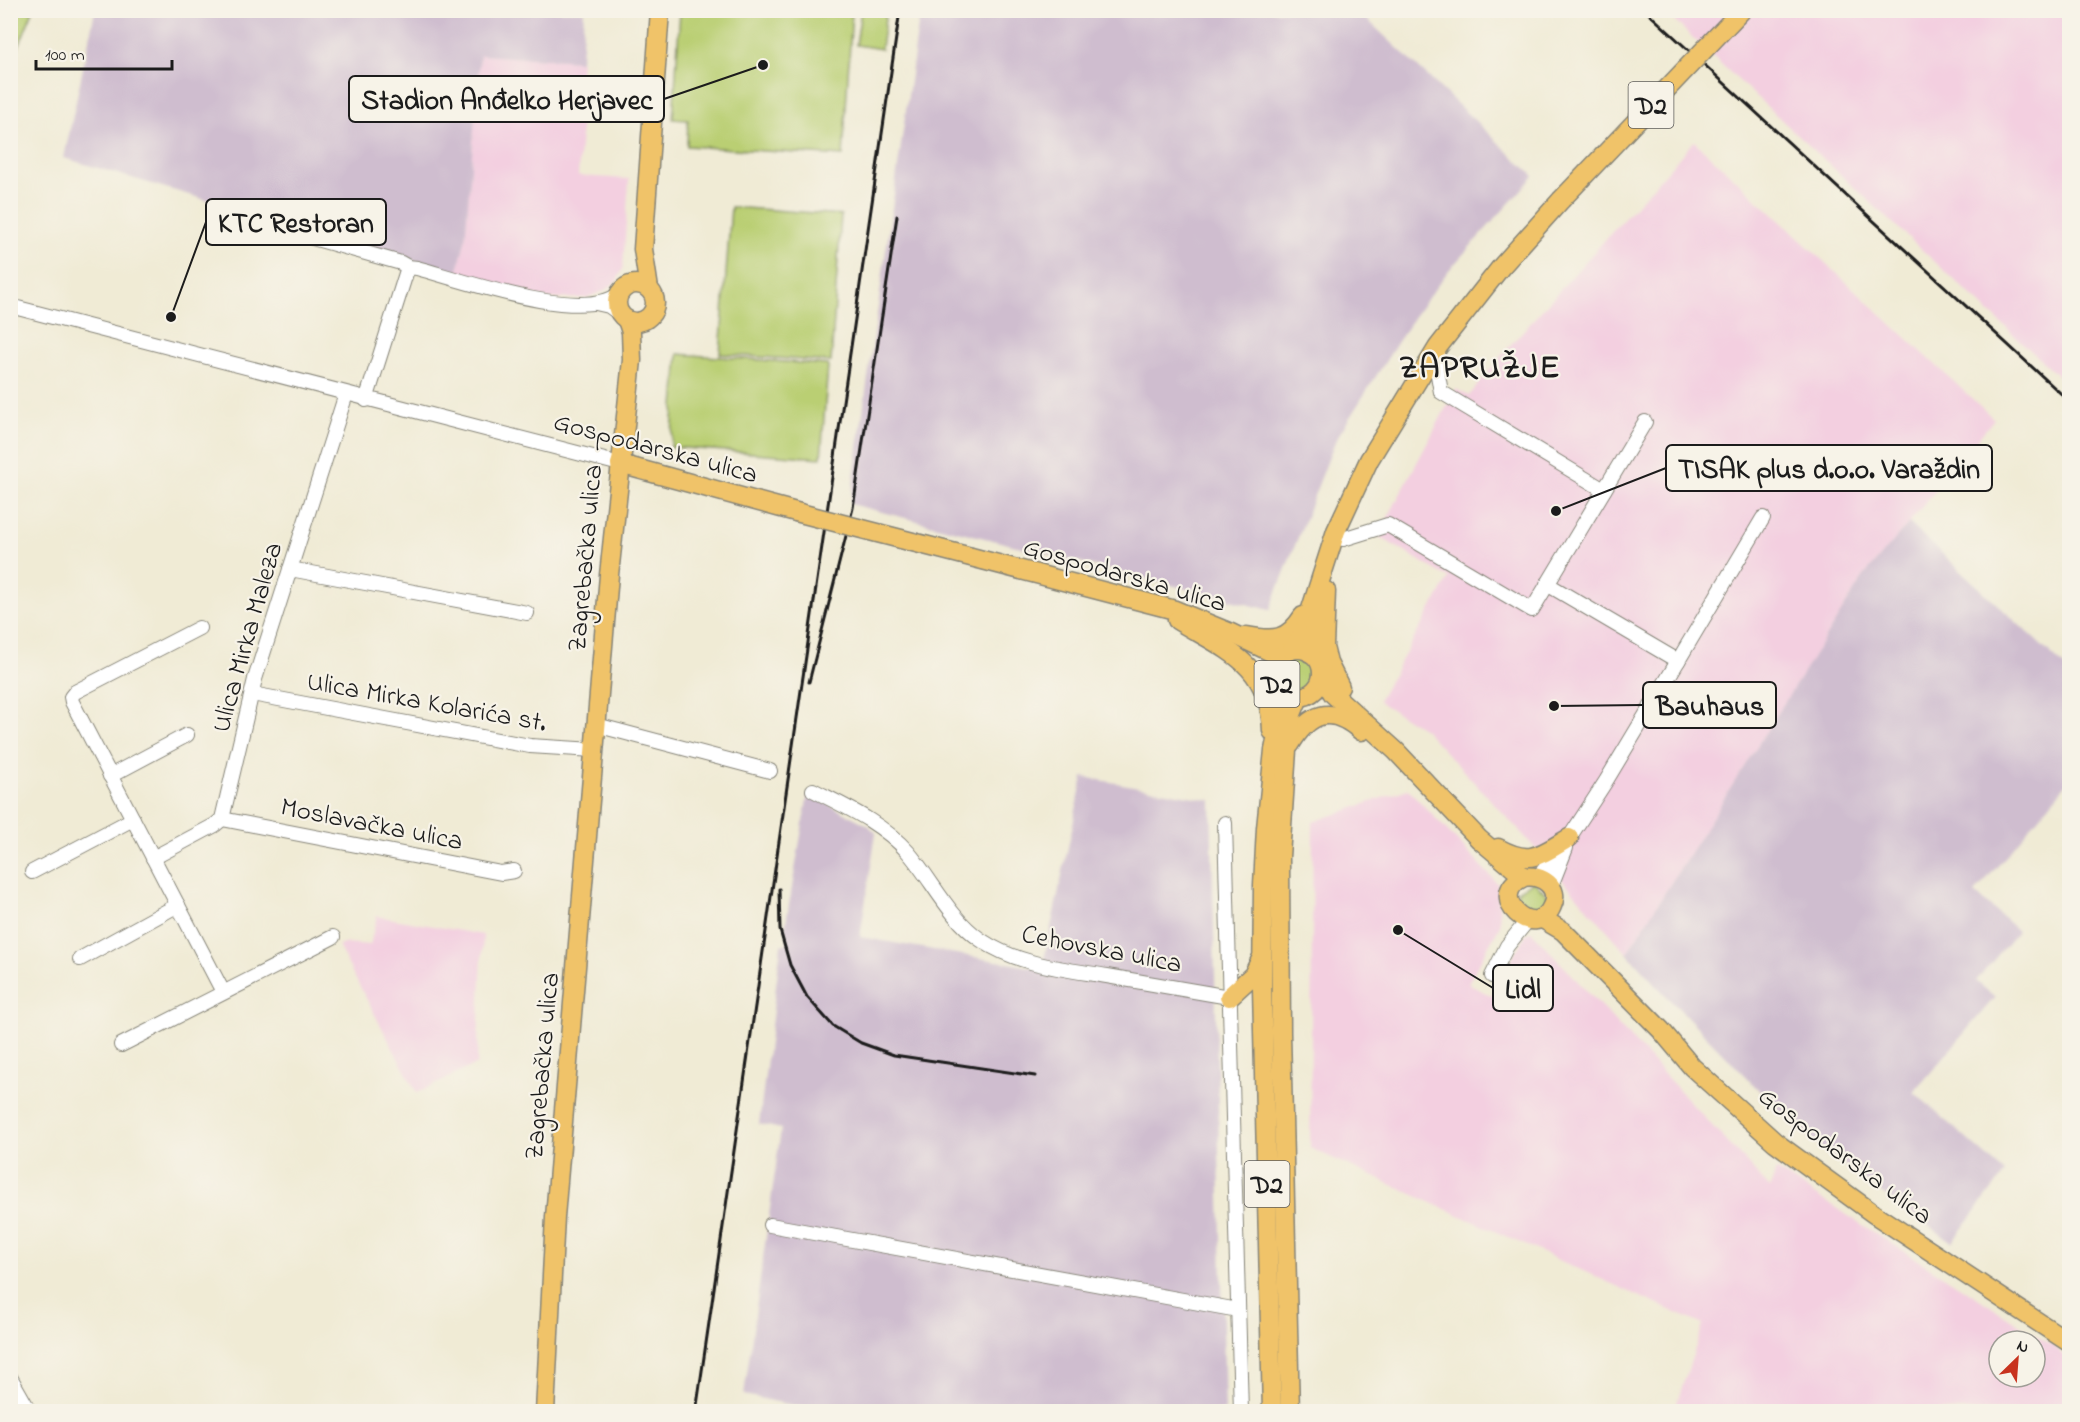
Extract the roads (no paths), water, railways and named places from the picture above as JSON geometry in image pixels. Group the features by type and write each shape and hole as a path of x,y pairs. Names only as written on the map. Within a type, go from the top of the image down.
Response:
{"main road":[{"name":"Zagrebačka ulica","path":"632,360 640,331 652,315 656,304 646,279 643,249 660,10"},
{"name":"D2","path":"1319,595 1347,505 1369,460 1438,347 1495,273 1561,200 1742,10"},
{"name":"Zagrebačka ulica","path":"545,1412 555,1217 596,725 632,360 631,332 617,304 624,289 636,275 643,249"},
{"path":"624,289 639,284 649,289"},
{"path":"624,317 638,322 648,319"},
{"name":"D2","path":"1294,653 1319,663 1322,676 1316,690 1298,695 1280,689 1275,677 1277,663 1294,653 1343,539 1380,442"},
{"name":"Gospodarska ulica","path":"620,464 1150,604 1196,617 1232,633 1294,653"},
{"path":"1232,633 1269,639 1282,637 1292,632 1319,595"},
{"path":"1319,595 1328,663 1350,700 1378,727 1396,751"},
{"path":"1150,604 1230,650 1249,667 1262,685 1280,750"},
{"name":"Gospodarska ulica","path":"1177,620 1249,651 1264,662 1275,677"},
{"path":"1322,676 1333,694 1396,751 1479,839 1532,881"},
{"name":"D2","path":"1272,1412 1262,957 1266,828 1280,750 1298,695"},
{"path":"1298,695 1329,701 1374,732"},
{"path":"1280,750 1304,725 1324,715 1356,726 1373,741 1396,751"},
{"name":"D2","path":"1280,750 1280,933 1290,1412"},
{"path":"1479,839 1514,857 1530,858 1543,854 1569,838"},
{"name":"Gospodarska ulica","path":"1534,915 1554,893 1532,881 1509,901 1534,915 1563,931 1661,1030 1692,1067 1782,1148 1874,1214 2070,1343"},
{"path":"1229,997 1253,975 1262,957"}],"street":[{"path":"242,218 401,263 408,267 536,301 594,302 608,300 624,289"},
{"path":"366,400 405,270 408,267"},
{"path":"594,302 609,306 624,317"},
{"name":"Gospodarska ulica","path":"10,306 620,464"},
{"path":"1438,347 1437,375 1441,392 1604,490"},
{"name":"Ulica Mirka Maleza","path":"222,819 252,694 346,394"},
{"path":"1343,539 1389,525 1532,610 1645,422"},
{"path":"1532,881 1569,838 1606,780 1763,518"},
{"path":"290,569 527,613"},
{"path":"1548,584 1678,661"},
{"path":"199,627 72,694 72,702 223,992"},
{"name":"Ulica Mirka Kolarića st.","path":"252,694 530,746 594,750"},
{"path":"596,725 770,771"},
{"path":"110,776 187,735"},
{"name":"Cehovska ulica","path":"813,790 880,825 910,854 952,912 966,927 981,940 998,950 1034,964 1229,997"},
{"path":"32,872 133,819"},
{"path":"153,858 222,819"},
{"name":"Moslavačka ulica","path":"222,819 501,873 514,871"},
{"path":"1225,824 1241,1412"},
{"path":"80,959 178,905"},
{"name":"Gospodarska ulica","path":"1492,976 1507,946 1534,915"},
{"path":"121,1045 333,937"},
{"path":"770,1226 1238,1310"},
{"path":"10,1377 30,1412"}],"railway":[{"path":"696,1412 900,10"},
{"path":"1645,10 2070,402"},
{"path":"809,682 853,508 897,216"},
{"path":"779,889 780,930 790,965 807,997 833,1026 861,1043 894,1055 1035,1076"}],"place":[{"name":"Stadion Anđelko Herjavec","path":"763,65"},
{"name":"KTC Restoran","path":"171,317"},
{"name":"TISAK plus d.o.o. Varaždin","path":"1556,511"},
{"name":"Bauhaus","path":"1554,706"},
{"name":"Lidl","path":"1398,930"}],"district":[{"name":"ZAPRUŽJE","path":"1480,365"}]}
